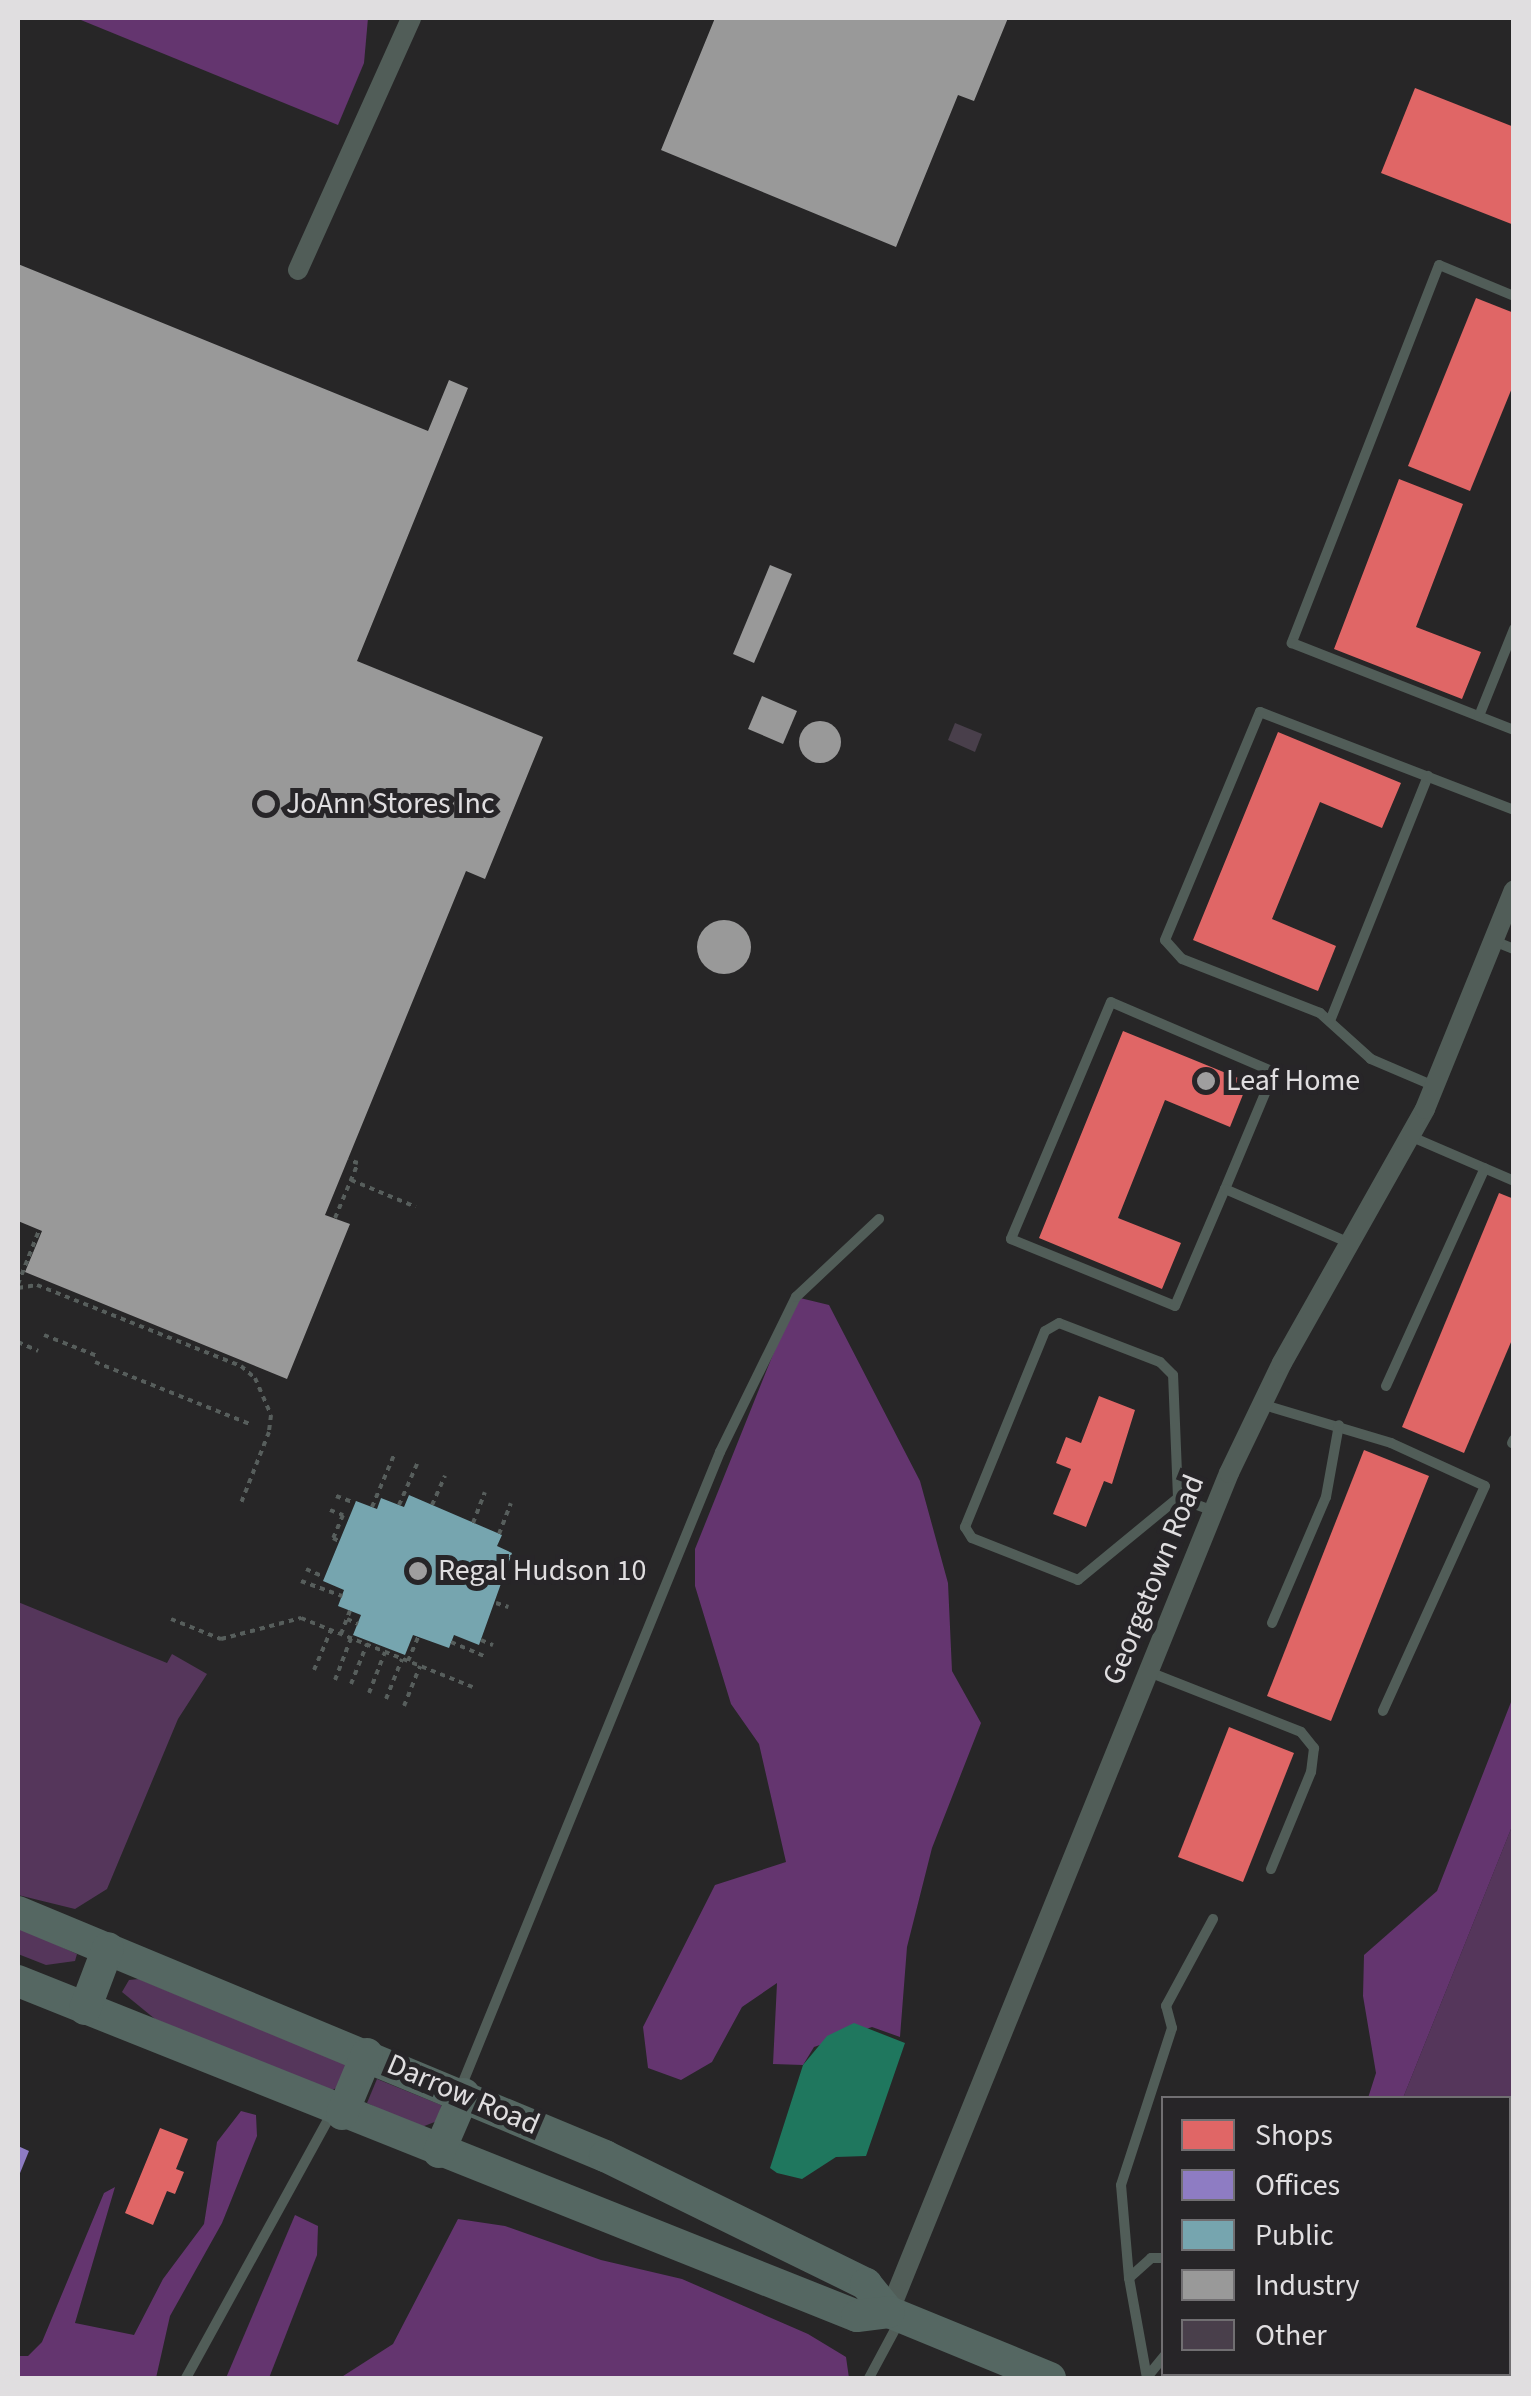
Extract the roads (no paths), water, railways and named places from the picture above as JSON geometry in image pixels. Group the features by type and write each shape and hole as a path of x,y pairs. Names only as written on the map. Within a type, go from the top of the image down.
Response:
{"main road":[{"name":"Darrow Road","path":"18,1912 462,2094 866,2284 896,2315 1050,2378"},
{"path":"85,2009 108,1948"},
{"name":"Darrow Road","path":"18,1982 857,2316 896,2315"},
{"path":"337,2112 367,2054"},
{"path":"439,2152 462,2094"}],"street":[{"path":"298,270 410,18"},
{"name":"Georgetown Road","path":"896,2315 1149,1672 1260,1404 1412,1137 1514,890"}],"lane":[{"path":"1514,296 1439,265 1292,643 1514,730"},
{"path":"1479,716 1514,628"},
{"path":"1435,1086 1371,1059 1330,1021 1172,950 1164,940 1260,712 1514,810"},
{"path":"1330,1021 1428,776"},
{"path":"1493,940 1514,949"},
{"path":"1112,1002 1274,1072 1225,1189 1175,1306 1011,1239 1112,1002"},
{"path":"1412,1137 1514,1181"},
{"path":"1386,1386 1485,1168"},
{"path":"1225,1189 1353,1244"},
{"path":"462,2094 720,1452 796,1297 879,1218"},
{"path":"1059,1323 1160,1362 1173,1375 1178,1498 1078,1580 972,1538 965,1527 1045,1331 1059,1323"},
{"path":"1260,1404 1339,1425 1485,1486 1383,1711"},
{"path":"1272,1623 1326,1497 1339,1425"},
{"path":"1178,1498 1214,1511"},
{"path":"1149,1672 1301,1732 1314,1748 1311,1772 1271,1869"},
{"path":"1147,2377 1129,2278 1121,2186 1172,2028 1166,2006 1213,1920"},
{"path":"186,2378 337,2112"},
{"path":"1129,2278 1151,2258 1161,2258"},
{"path":"869,2378 896,2315"}],"place":[{"name":"JoAnn Stores Inc","path":"266,804"},
{"name":"Leaf Home","path":"1206,1081"},
{"name":"Regal Hudson 10","path":"418,1571"}]}
